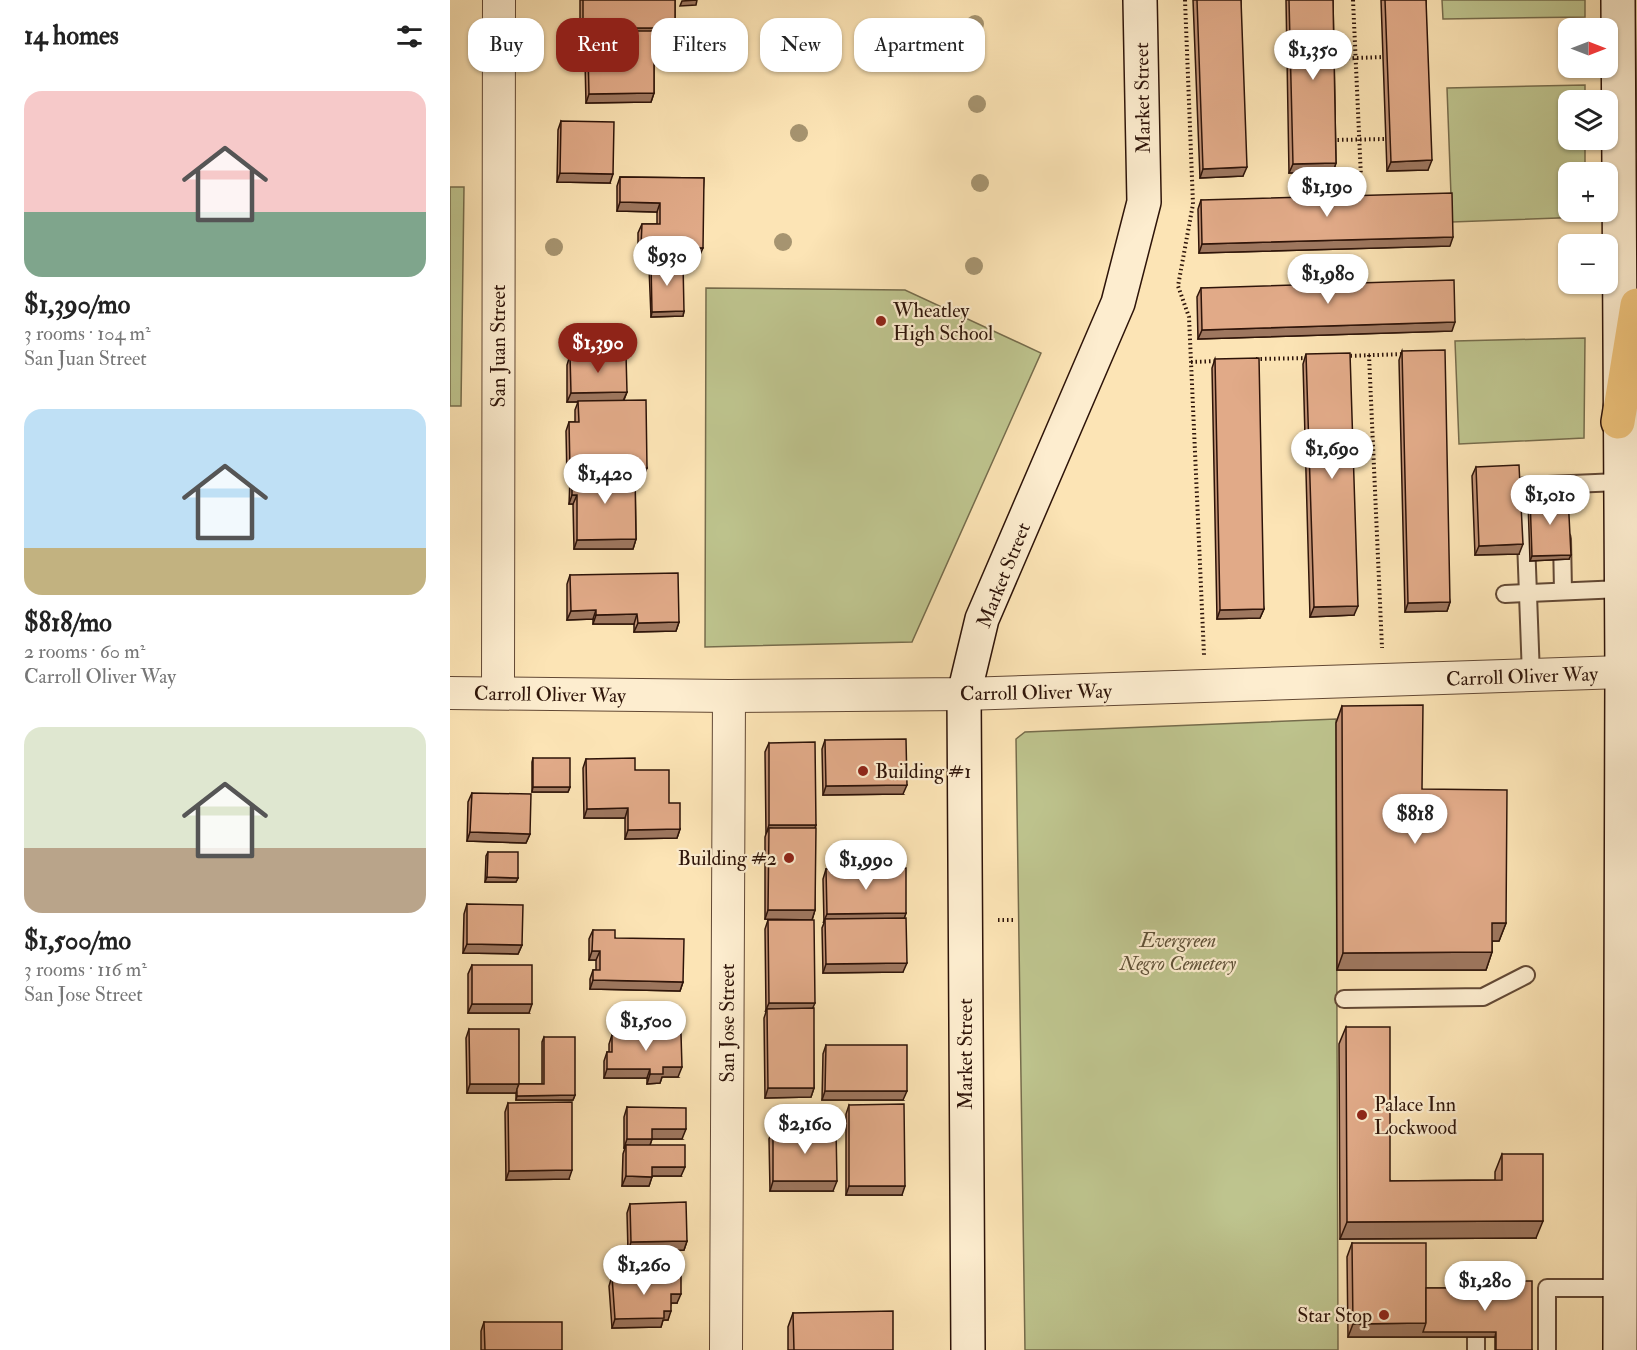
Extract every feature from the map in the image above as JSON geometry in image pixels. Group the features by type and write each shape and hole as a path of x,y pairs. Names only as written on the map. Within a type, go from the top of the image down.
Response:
{"highway":[{"path":"1618,422 1637,306"}],"street":[{"name":"San Juan Street","path":"498,692 499,0"},
{"name":"Market Street","path":"968,1350 964,694 982,619 1118,303 1144,202 1140,0"},
{"path":"1618,0 1618,422 1622,672 1620,1350"},
{"name":"Carroll Oliver Way","path":"450,693 729,696 964,694 1622,672"},
{"name":"San Jose Street","path":"726,1350 729,696"}],"lane":[{"path":"1532,676 1524,486 1560,490 1619,482"},
{"path":"1561,520 1563,591"},
{"path":"1505,594 1621,589"},
{"path":"1344,999 1483,997 1526,975"},
{"path":"1547,1350 1541,1316 1541,1288 1620,1288"},
{"path":"1476,1298 1482,1317 1476,1350"}],"path":[{"path":"1185,0 1193,204 1178,286 1189,317 1204,656"},
{"path":"1353,0 1362,205"},
{"path":"1330,59 1383,57"},
{"path":"1332,140 1386,139"},
{"path":"1345,356 1411,354"},
{"path":"1369,355 1382,648"},
{"path":"1251,360 1321,357"},
{"path":"1191,362 1227,360"},
{"path":"998,920 1015,920"}],"green space":[{"path":"1442,0 1585,0 1585,17 1443,19"},
{"path":"1635,0 1637,152 1635,152"},
{"path":"1585,85 1585,90 1558,90 1558,150 1585,150 1585,162 1558,162 1558,218 1452,222 1447,88"},
{"path":"450,187 464,187 461,406 450,406"},
{"path":"706,288 905,290 1041,353 912,642 705,647"},
{"path":"1585,338 1584,438 1459,444 1455,341"},
{"name":"Evergreen Negro Cemetery","path":"1336,719 1338,1350 1025,1350 1016,739 1025,732"}],"building":[{"path":"583,0 675,0 675,18 651,18 651,28 639,28 639,18 583,18"},
{"path":"1197,0 1241,0 1247,167 1203,169"},
{"path":"1289,0 1333,0 1336,163 1293,164"},
{"path":"1385,0 1426,0 1432,160 1391,162"},
{"path":"639,31 651,31 651,72 654,72 654,93 589,94 588,72 639,72"},
{"path":"561,121 614,122 613,174 560,173"},
{"path":"620,177 704,178 703,248 641,246 642,224 660,224 660,203 620,202"},
{"path":"1452,193 1453,237 1202,244 1201,200"},
{"path":"651,263 683,263 684,311 652,312"},
{"path":"1454,280 1455,322 1202,330 1201,288"},
{"path":"1445,350 1450,602 1408,603 1402,351"},
{"path":"1350,353 1358,606 1314,607 1306,354"},
{"path":"626,354 627,392 571,393 570,355"},
{"path":"1259,358 1264,609 1220,610 1215,359"},
{"path":"646,400 647,468 570,469 569,422 579,422 578,401"},
{"path":"1519,465 1523,544 1479,546 1476,467"},
{"path":"572,471 635,471 636,539 577,540 577,495 572,495"},
{"path":"1568,496 1571,555 1532,556 1530,497"},
{"path":"678,573 679,622 638,623 637,614 596,615 596,610 571,611 570,575"},
{"path":"1423,705 1422,789 1507,790 1506,923 1492,923 1492,952 1343,953 1342,706"},
{"name":"Building #1","path":"906,739 907,785 826,786 825,740"},
{"name":"Building #2","path":"815,742 816,825 769,825 769,743"},
{"path":"533,758 570,758 570,787 533,787"},
{"path":"635,758 635,770 669,770 669,803 680,803 680,829 628,830 628,808 587,809 586,759"},
{"path":"472,793 531,794 530,834 470,832"},
{"name":"Building #2","path":"769,828 816,828 815,910 768,910"},
{"path":"488,852 518,852 518,878 487,877"},
{"path":"906,868 906,913 827,914 826,869"},
{"path":"467,904 523,905 522,945 467,944"},
{"path":"906,918 907,963 826,964 825,919"},
{"path":"768,920 814,920 815,1003 769,1003"},
{"path":"593,930 615,930 615,938 684,939 683,982 593,980 593,970 600,970 600,951 592,951"},
{"path":"472,965 532,965 532,1004 472,1004"},
{"path":"814,1008 814,1088 768,1088 767,1009"},
{"name":"Palace Inn Lockwood","path":"1346,1027 1390,1027 1390,1181 1502,1180 1502,1154 1543,1154 1543,1221 1347,1222"},
{"path":"469,1029 519,1029 519,1084 470,1084"},
{"path":"681,1034 682,1067 663,1067 663,1074 650,1074 650,1069 607,1069 607,1052 612,1052 612,1035"},
{"path":"544,1037 575,1037 575,1095 517,1096 519,1084 544,1084"},
{"path":"826,1045 907,1045 907,1091 825,1091"},
{"path":"572,1102 572,1170 509,1171 508,1103"},
{"path":"904,1104 905,1186 849,1186 849,1105"},
{"path":"627,1107 686,1108 686,1129 652,1129 652,1139 627,1139"},
{"path":"773,1129 836,1129 837,1181 773,1181"},
{"path":"626,1145 685,1145 685,1167 652,1167 652,1177 626,1176"},
{"path":"686,1202 687,1241 631,1242 630,1204"},
{"name":"Star Stop","path":"1352,1243 1426,1243 1426,1323 1353,1324"},
{"path":"631,1255 665,1255 666,1276 631,1276"},
{"path":"612,1276 681,1276 681,1294 671,1294 671,1311 664,1311 664,1318 615,1319"},
{"path":"1496,1281 1532,1281 1532,1350 1496,1350 1496,1332 1423,1332 1426,1323 1426,1288 1496,1288"},
{"path":"893,1311 893,1350 794,1350 793,1313"},
{"path":"484,1322 562,1322 562,1350 485,1350"}],"place":[{"name":"Wheatley High School","path":"881,321"},
{"name":"Building #1","path":"863,771"},
{"name":"Building #2","path":"789,858"},
{"name":"Palace Inn Lockwood","path":"1362,1115"},
{"name":"Star Stop","path":"1384,1315"}]}
